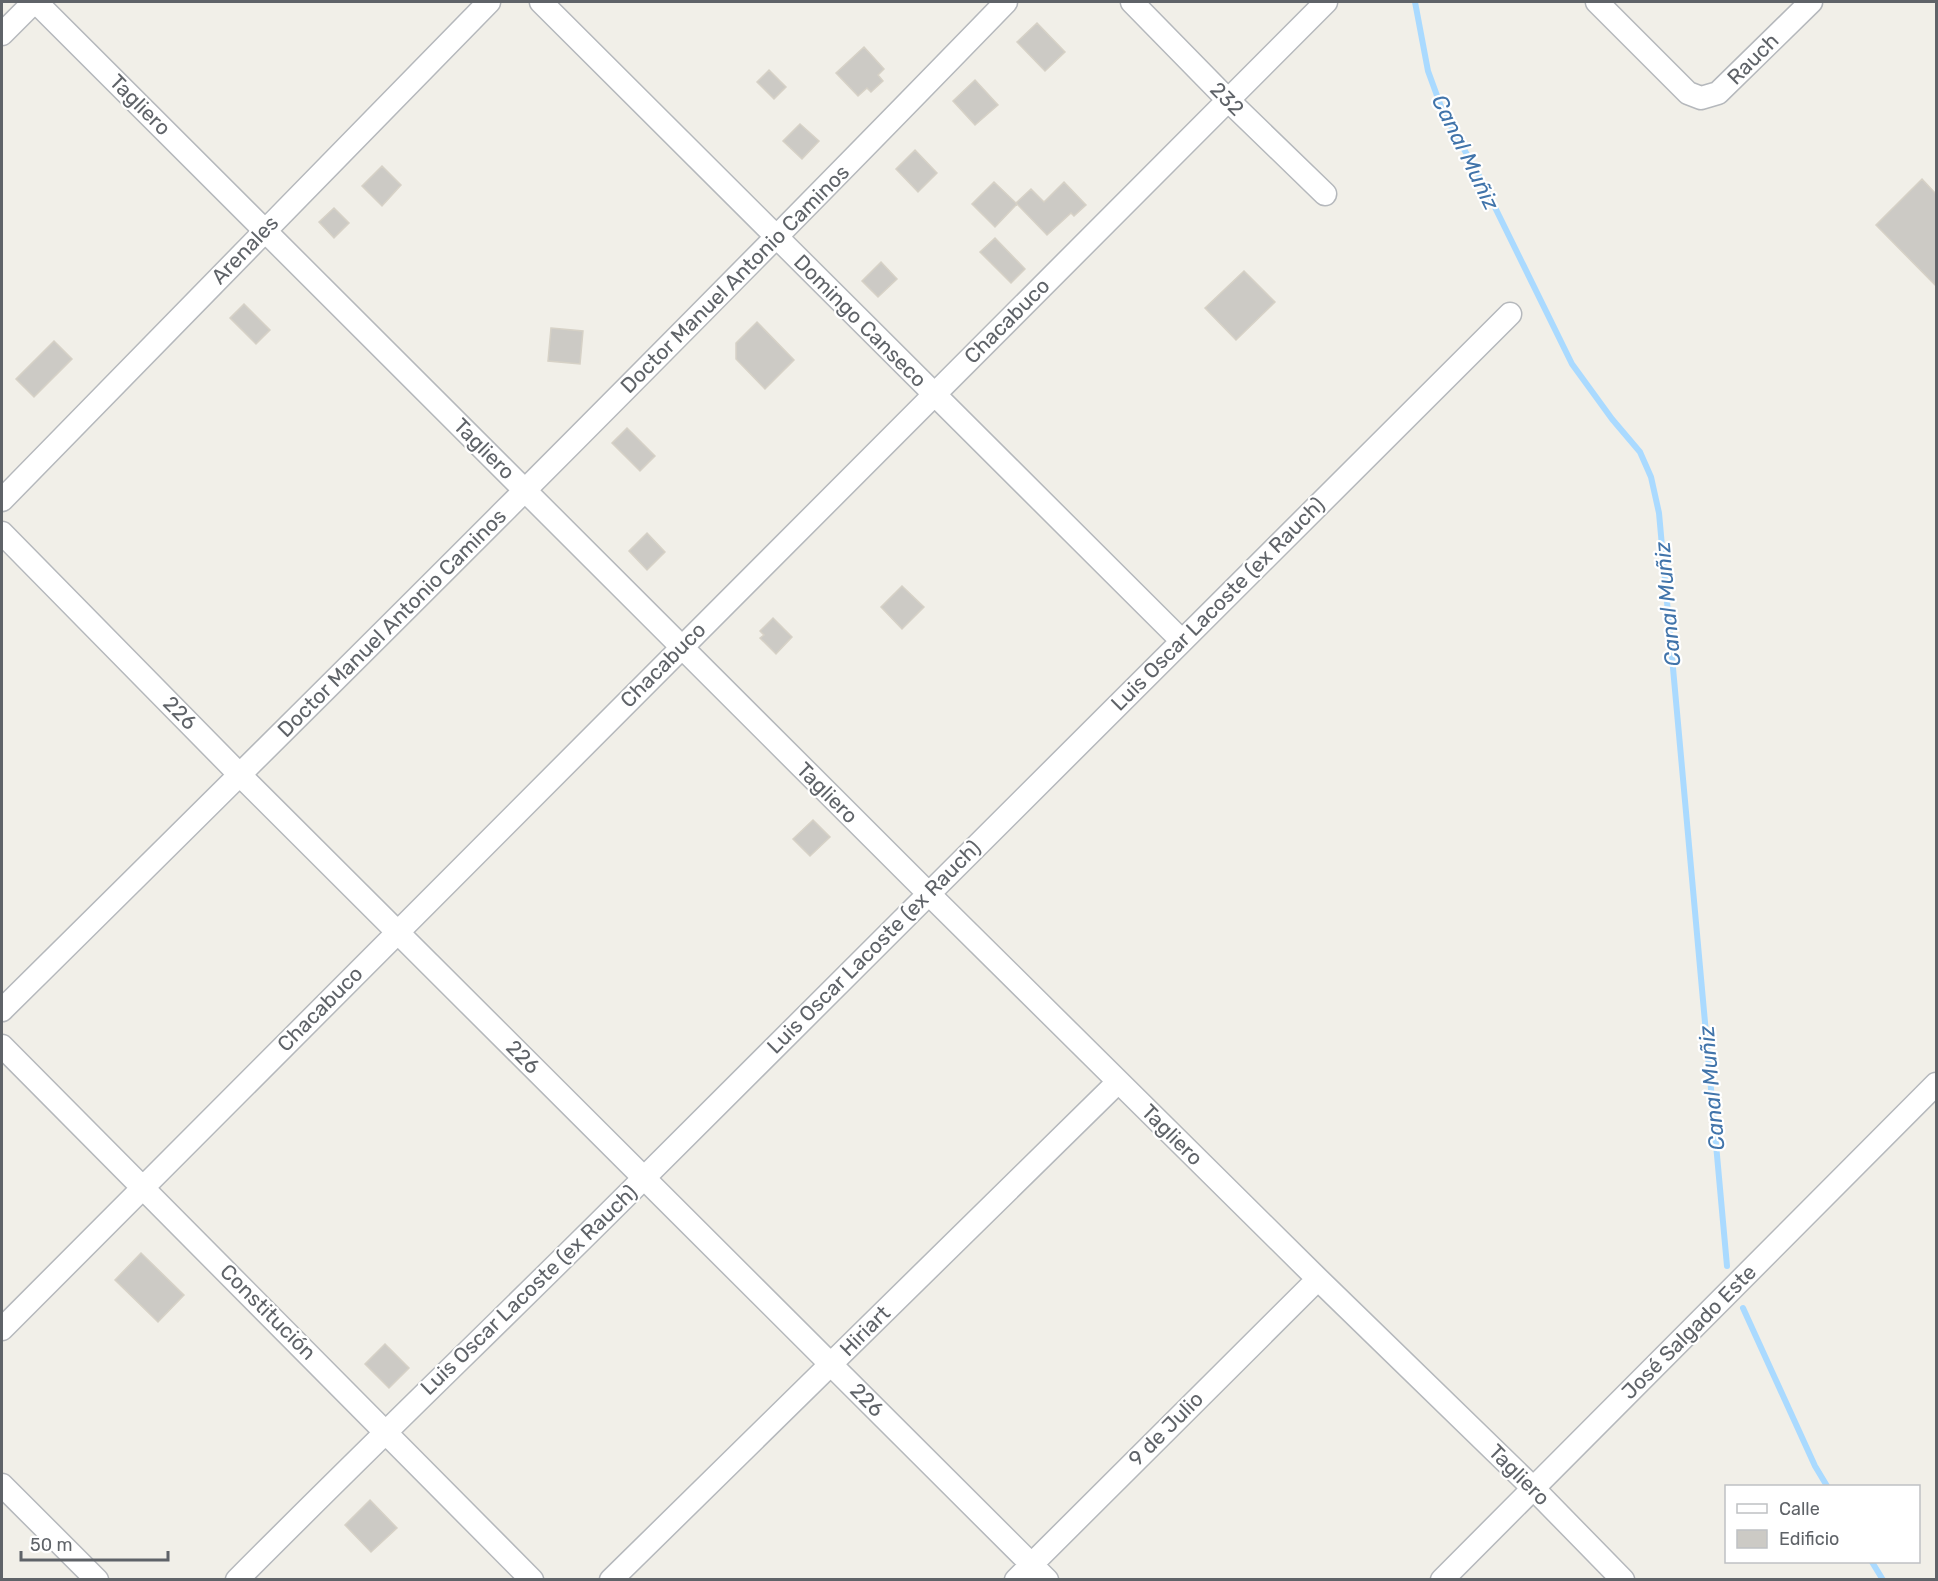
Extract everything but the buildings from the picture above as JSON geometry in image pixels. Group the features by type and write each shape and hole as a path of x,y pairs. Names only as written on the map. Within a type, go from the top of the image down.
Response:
{"street":[{"path":"2,34 35,2"},
{"name":"Tagliero","path":"35,2 1118,1082 1533,1488 1623,1580"},
{"name":"Arenales","path":"2,500 489,2"},
{"name":"Domingo Canseco","path":"541,2 1181,640"},
{"name":"Doctor Manuel Antonio Caminos","path":"2,1010 526,491 777,238 1006,2"},
{"name":"232","path":"1132,2 1324,194"},
{"name":"Chacabuco","path":"2,1329 933,393 1326,2"},
{"name":"Rauch","path":"1598,2 1688,93 1701,98 1718,93 1811,2"},
{"name":"Luis Oscar Lacoste (ex Rauch)","path":"237,1580 644,1178 1510,314"},
{"name":"226","path":"2,533 240,775 831,1364 1031,1574"},
{"name":"Constitución","path":"2,1046 532,1580"},
{"name":"Hiriart","path":"611,1580 1118,1082"},
{"name":"José Salgado Este","path":"1442,1580 1936,1084"},
{"name":"9 de Julio","path":"1031,1574 1317,1279"},
{"path":"2,1485 97,1580"}],"waterway":[{"name":"Canal Muñiz","path":"1415,2 1428,71 1443,112 1483,183 1572,364 1612,419 1640,452 1651,477 1659,513 1727,1266"},
{"name":"Canal Muñiz","path":"1743,1308 1815,1466 1826,1485"},
{"name":"Canal Muñiz","path":"1873,1563 1883,1580"}]}
